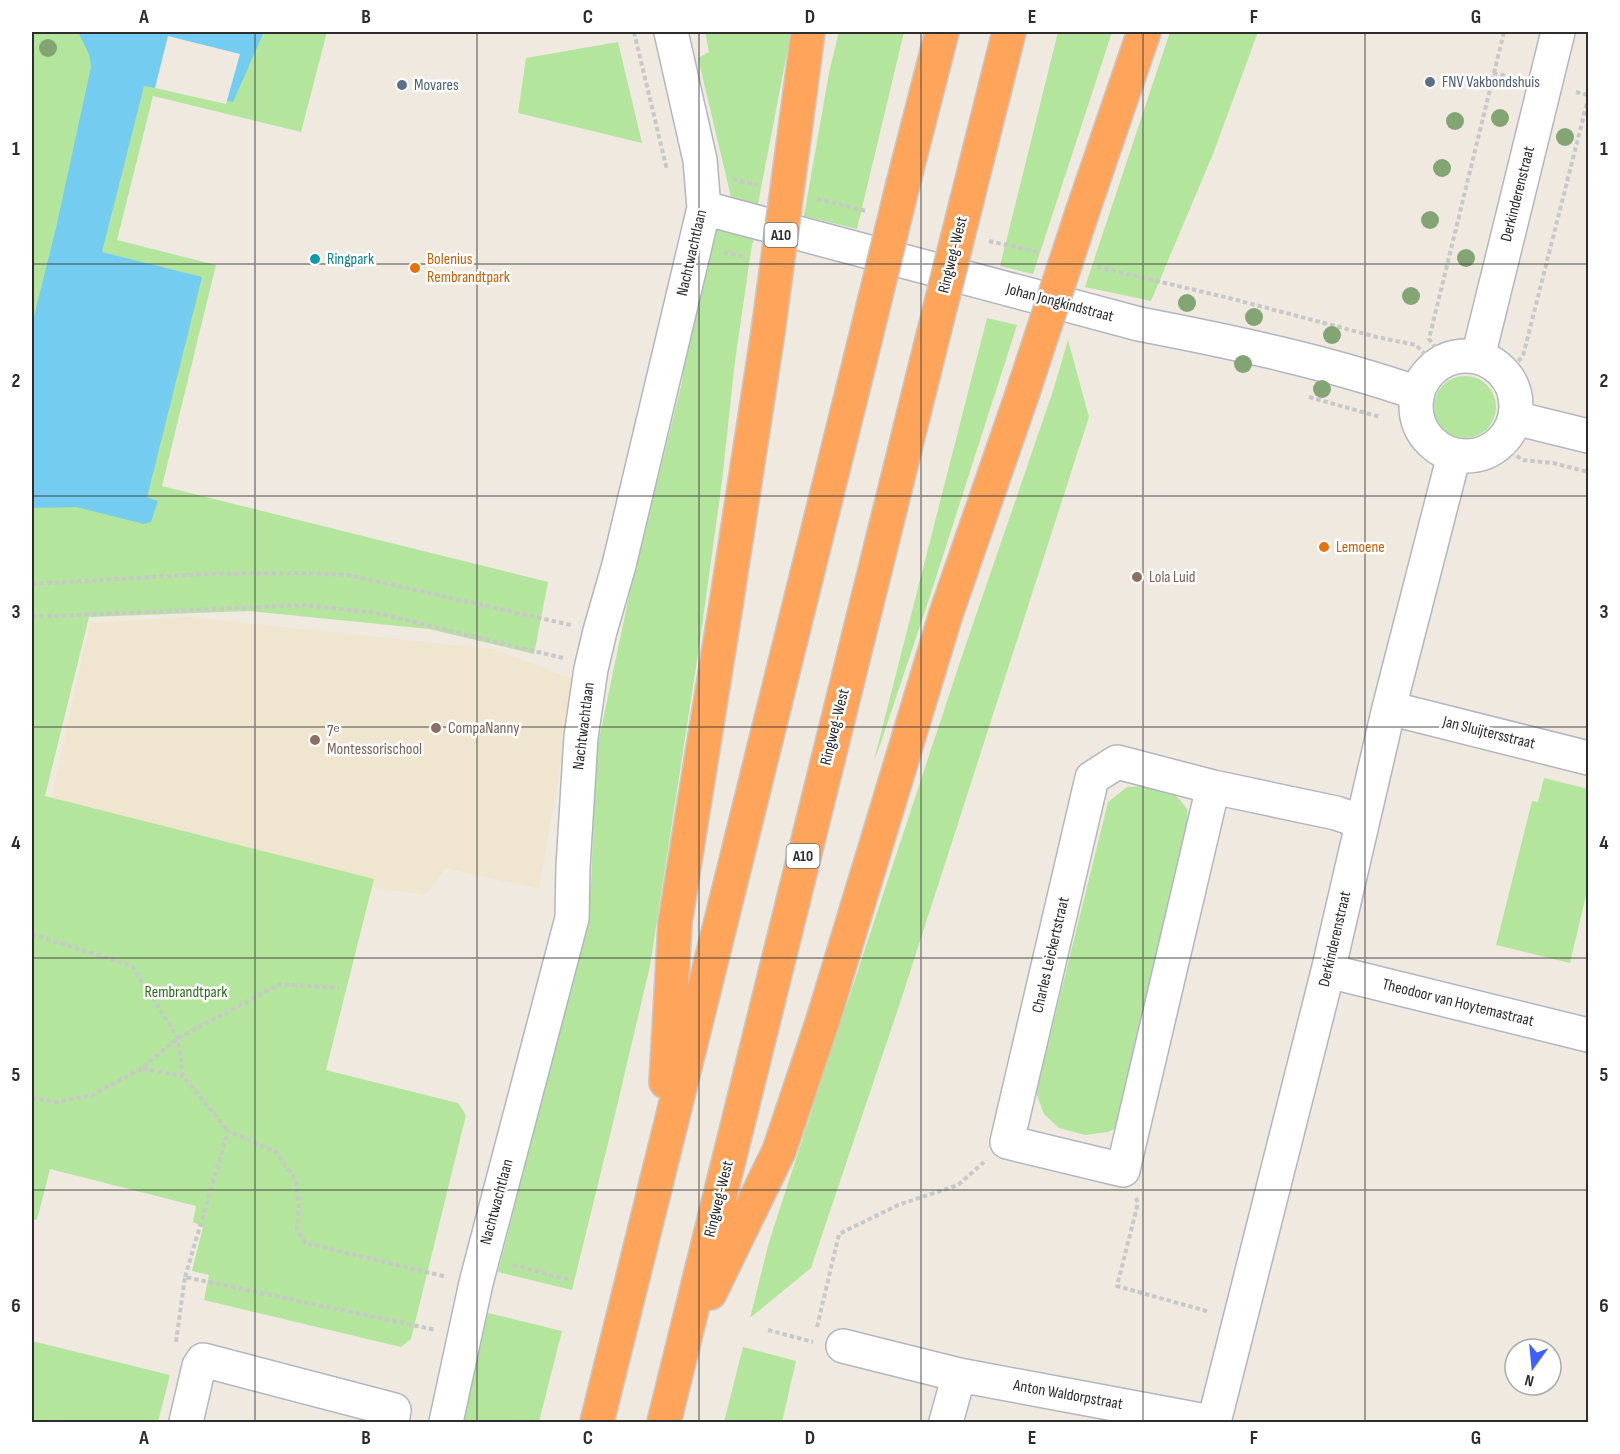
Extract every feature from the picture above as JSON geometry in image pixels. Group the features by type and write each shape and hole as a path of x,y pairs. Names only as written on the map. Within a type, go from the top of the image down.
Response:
{"highway":[{"name":"A10","path":"660,1166 675,923 768,332 808,32"},
{"name":"A10","path":"597,1422 942,32"},
{"name":"Ringweg-West","path":"663,1422 1009,32"},
{"name":"A10","path":"681,1351 779,1151 823,1020 946,614 1144,32"}],"street":[{"name":"Nachtwachtlaan","path":"446,1422 483,1257 572,918 581,737 591,669 619,565 704,208 700,160 671,32"},
{"name":"Derkinderenstraat","path":"1478,357 1558,32"},
{"name":"Johan Jongkindstraat","path":"704,208 1139,324 1210,338 1366,376 1417,393"},
{"path":"1461,355 1478,357 1498,367 1505,374 1510,380 1516,398 1508,430 1486,452 1471,457 1454,455 1435,446 1422,432 1417,418 1417,393 1424,378 1436,365 1461,355"},
{"path":"1508,430 1588,436"},
{"name":"Derkinderenstraat","path":"1213,1422 1328,971 1389,708 1454,455"},
{"name":"Jan Sluijtersstraat","path":"1389,708 1588,758"},
{"name":"Charles Leickertstraat","path":"1007,1142 1092,778 1117,762 1213,787 1336,813 1362,822"},
{"path":"1007,1142 1124,1170 1213,787"},
{"name":"Theodoor van Hoytemastraat","path":"1328,971 1588,1035"},
{"name":"Anton Waldorpstraat","path":"829,1338 959,1375 1213,1422"},
{"path":"186,1422 199,1366 203,1360 394,1410 392,1422"},
{"path":"946,1422 959,1375"}],"path":[{"path":"634,32 668,174"},
{"path":"1445,360 1429,339 1504,32"},
{"path":"1505,374 1523,356 1588,99"},
{"path":"1508,430 1522,460 1553,463 1588,472"},
{"path":"32,584 204,574 348,575 600,631"},
{"path":"32,617 304,605 377,613 558,656 591,669"},
{"path":"32,934 132,966 178,1038 183,1076 228,1131 276,1152 295,1179 299,1207 297,1230 305,1243 426,1273"},
{"path":"32,1098 56,1102 93,1095 142,1068 178,1038 280,984 339,988"},
{"path":"142,1068 183,1076"},
{"path":"175,1350 185,1276 228,1131"},
{"path":"768,1330 831,1346 829,1338 839,1233 898,1205 958,1185 1007,1142"},
{"path":"1124,1170 1138,1203 1117,1286 1240,1321"},
{"path":"483,1257 570,1280"},
{"path":"185,1276 464,1336"}],"shaded area":[{"name":"7ᵉ Montessorischool","path":"187,617 493,649 576,680 539,889 446,868 425,895 362,886 51,800 90,623"}],"green space":[{"name":"Rembrandtpark","path":"32,32 327,32 301,132 153,96 117,240 216,265 162,486 548,582 534,654 429,629 250,611 89,617 45,796 374,879 326,1070 458,1103 466,1115 411,1339 401,1347 204,1300 209,1275 192,1271 203,1227 193,1222 196,1206 50,1169 37,1220 32,1219"},
{"path":"705,32 791,32 758,204 731,197 698,58 709,52"},
{"path":"839,32 904,32 857,229 804,216 829,73"},
{"path":"1058,32 1112,32 1033,274 1000,266"},
{"path":"1170,32 1258,32 1213,154 1151,301 1085,287"},
{"path":"618,42 642,143 518,113 526,58"},
{"path":"706,218 755,232 735,361 722,481 700,641 650,966 572,1290 498,1272 579,954 591,886 596,753 632,582 682,382"},
{"path":"987,318 1017,325 931,593 874,760"},
{"path":"1068,340 1089,417 902,997 811,1268 750,1318 769,1242 821,1082 961,659 1053,391"},
{"path":"1459,376 1471,376 1487,385 1494,395 1496,407 1494,419 1487,429 1471,438 1459,438 1448,433 1439,424 1434,413 1434,401 1439,390 1448,381"},
{"path":"1544,778 1588,789 1588,887 1570,963 1496,945 1532,801 1538,802"},
{"path":"1127,787 1166,788 1179,799 1187,809 1190,827 1121,1126 1108,1132 1085,1135 1059,1128 1044,1114 1036,1093 1108,802"},
{"path":"488,1313 562,1331 539,1422 460,1422"},
{"path":"32,1341 170,1375 158,1422 32,1422"},
{"path":"743,1347 796,1361 782,1422 724,1422"}],"water":[{"path":"78,32 264,32 233,102 144,86 102,252 202,277 147,497 158,501 151,522 144,524 76,507 32,508 32,324 56,228 91,67 89,54"}],"pier":[{"path":"168,36 240,54 226,104 155,88"}],"place":[{"name":"FNV Vakbondshuis","path":"1430,82"},
{"name":"Movares","path":"402,85"},
{"name":"Ringpark","path":"315,259"},
{"name":"Bolenius Rembrandtpark","path":"415,268"},
{"name":"Lemoene","path":"1324,547"},
{"name":"Lola Luid","path":"1137,577"},
{"name":"CompaNanny","path":"436,728"},
{"name":"7ᵉ Montessorischool","path":"315,740"}]}
